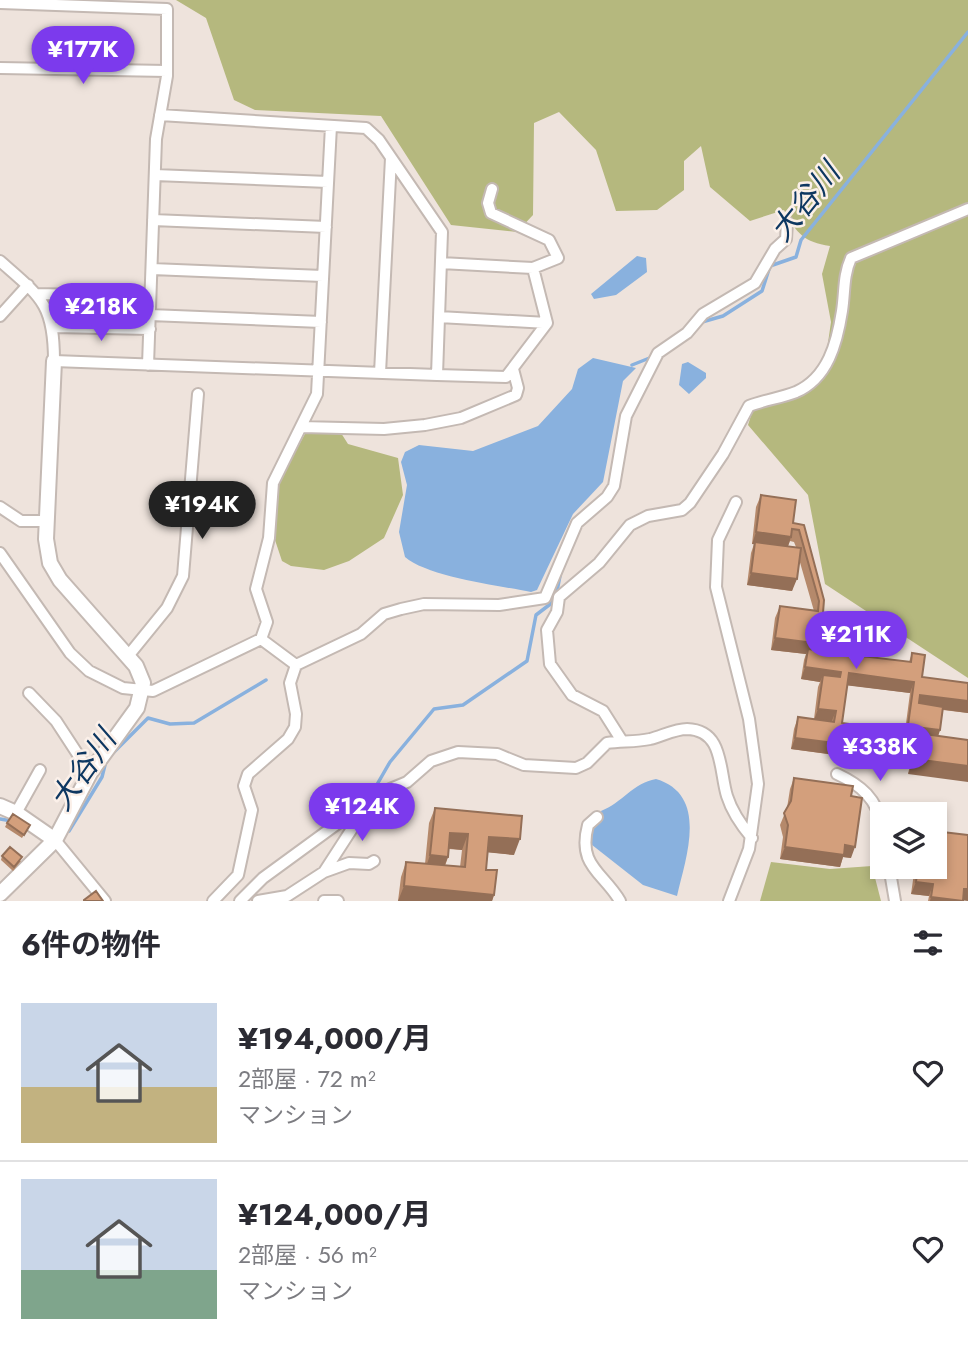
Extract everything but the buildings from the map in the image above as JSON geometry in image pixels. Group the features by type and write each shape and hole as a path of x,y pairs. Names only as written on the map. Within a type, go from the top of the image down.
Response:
{"street":[{"path":"0,3 167,9 167,71 155,175 148,365"},
{"path":"0,68 167,71"},
{"path":"160,115 366,128 391,158 442,232 437,375"},
{"path":"0,553 70,653 89,671 106,681 142,692 153,691 261,639 267,622 256,589 269,538 274,483 317,394 331,126"},
{"path":"380,373 391,158"},
{"path":"155,175 328,181"},
{"path":"441,263 533,268 558,258 549,240 491,213 488,203 492,190"},
{"path":"213,901 238,875 252,810 244,786 248,774 288,738 295,727 296,713 289,683 296,665 360,634 384,614 401,609 424,604 499,605 559,597 599,563 629,525 648,516 682,510 690,503 723,454 749,406 796,391 817,378 830,361 842,312 845,272 851,258 968,209"},
{"path":"153,220 326,227"},
{"path":"545,598 577,523 607,497 614,486 626,416 658,353 687,333 703,314 755,283 775,249 786,239 787,222"},
{"path":"0,261 37,294 50,313 54,327 47,521 50,563 60,580 136,666 143,683 137,708 49,836 0,894"},
{"path":"533,268 547,323"},
{"path":"152,269 323,276"},
{"path":"0,316 28,285"},
{"path":"37,294 132,296 134,328"},
{"path":"150,315 321,322"},
{"path":"439,317 547,323"},
{"path":"54,361 506,377 547,323"},
{"path":"54,327 150,329"},
{"path":"301,426 384,429 461,418 516,395 518,388 513,369"},
{"path":"128,656 167,608 183,576 198,394"},
{"path":"729,901 751,838 758,784 755,750 716,587 718,540 736,502"},
{"path":"0,507 21,521 47,521"},
{"path":"559,597 556,612 547,630 550,664 572,695 603,711 622,741"},
{"path":"261,639 296,665"},
{"path":"29,693 56,721 90,773"},
{"path":"240,901 263,878 370,800 407,782 431,761 458,752 497,754 524,765 576,768 587,763 607,743 654,738 682,729 704,733 719,752 726,794 739,822 751,838"},
{"path":"20,815 40,770"},
{"path":"837,774 866,790 872,802"},
{"path":"324,872 370,800"},
{"path":"0,806 20,815 49,836 105,901"},
{"path":"597,817 588,825 586,850 592,868 620,901"},
{"path":"258,901 287,896 324,872 349,863 369,864 374,861"},
{"path":"891,879 895,901"},
{"path":"324,901 338,901"}],"green space":[{"path":"176,0 968,0 968,678 825,584 808,495 748,425 753,409 796,398 823,377 831,322 822,274 830,246 802,236 784,210 750,221 710,187 701,146 684,161 684,190 657,210 616,211 596,150 559,112 534,123 533,215 517,232 451,225 381,116 255,110 234,100 206,18"},
{"path":"306,432 341,433 348,444 398,458 403,495 384,538 349,561 324,570 291,566 282,561 275,540 278,483"},
{"path":"771,862 830,869 870,866 870,879 875,879 881,901 760,901"}],"water":[{"path":"637,256 646,258 647,272 616,295 594,299 591,294"},
{"path":"593,358 636,368 623,381 603,482 573,514 537,590 531,592 447,575 416,564 405,557 399,532 407,485 401,462 405,452 419,445 473,451 538,426 572,389 578,369"},
{"path":"688,362 706,373 706,378 689,394 679,385 682,364"},
{"path":"656,779 672,787 683,799 688,813 688,846 677,896 643,885 587,841 591,827 603,820 601,811 641,785"}],"waterway":[{"name":"大谷川","path":"702,322 723,316 762,291 770,266 796,257 801,240 968,32"},
{"path":"632,365 652,357"},
{"name":"大谷川","path":"557,591 561,571"},
{"path":"375,788 390,762 434,709 463,705 527,661 536,615 553,602"},
{"name":"大谷川","path":"111,755 148,718 170,724 194,723 266,680"},
{"name":"大谷川","path":"64,830 69,831 102,777 106,761"},
{"name":"大谷川","path":"0,819 12,821"}]}
